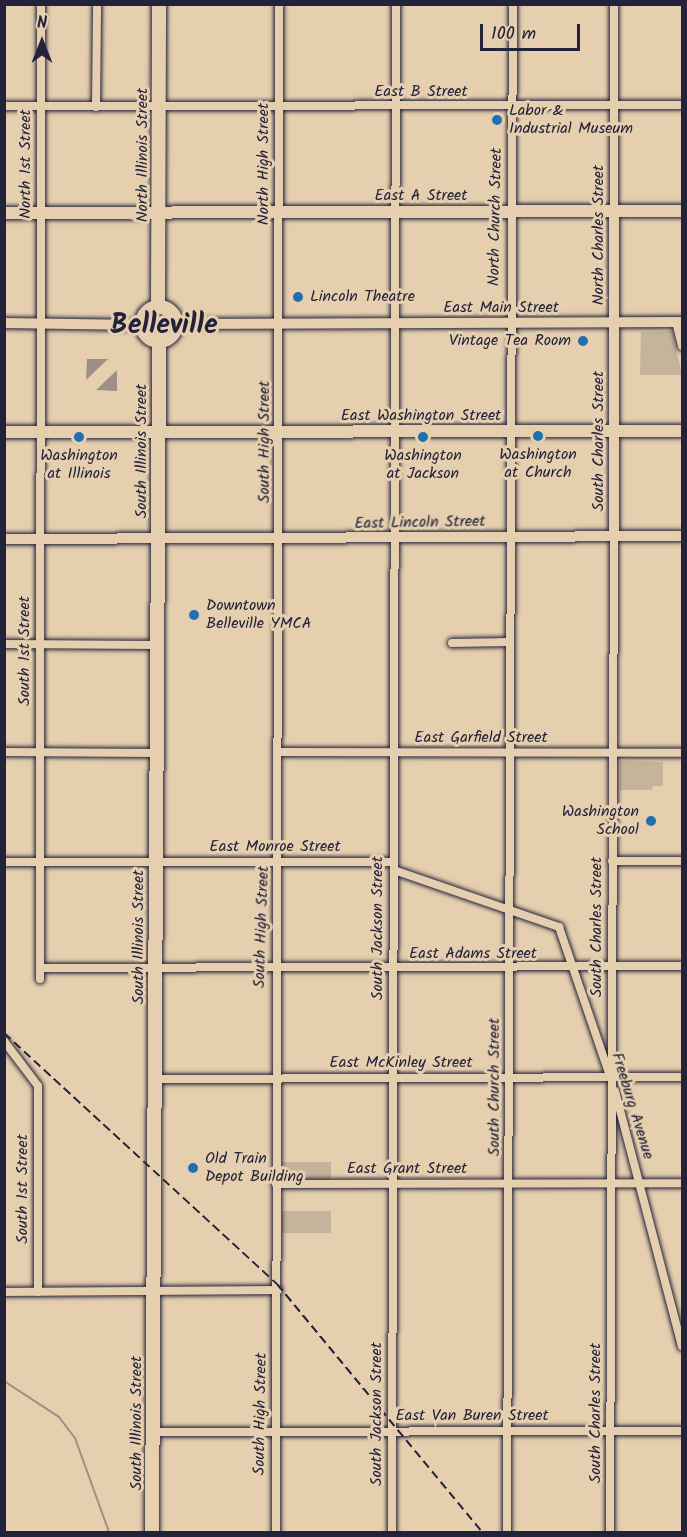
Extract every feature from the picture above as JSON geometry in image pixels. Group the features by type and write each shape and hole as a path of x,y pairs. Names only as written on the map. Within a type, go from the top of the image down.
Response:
{"main road":[{"name":"North Illinois Street","path":"158,306 159,4"},
{"name":"East A Street","path":"4,213 160,215 682,211"},
{"path":"158,306 170,311 176,324 171,337 159,342 148,338 141,325 146,311 158,306"},
{"name":"South Illinois Street","path":"153,1533 159,342"},
{"name":"East Washington Street","path":"4,432 159,434 682,431"}],"street":[{"name":"North 1st Street","path":"40,324 41,4"},
{"path":"96,107 97,4"},
{"name":"North High Street","path":"279,4 279,323"},
{"name":"South Jackson Street","path":"392,1533 396,4"},
{"name":"North Church Street","path":"510,323 513,4"},
{"name":"North Charles Street","path":"614,4 614,322"},
{"name":"East B Street","path":"4,106 279,108 682,105"},
{"name":"South Charles Street","path":"610,1533 614,322"},
{"path":"679,322 682,346"},
{"name":"East Main Street","path":"176,324 679,322"},
{"path":"4,323 141,325"},
{"name":"South High Street","path":"276,1533 278,1290 275,970 280,752 279,323"},
{"name":"South Church Street","path":"507,1533 510,1431 510,323"},
{"name":"South 1st Street","path":"40,324 40,979"},
{"name":"East Lincoln Street","path":"4,539 682,536"},
{"path":"452,643 510,642"},
{"path":"4,644 158,645"},
{"path":"4,752 157,753"},
{"name":"East Garfield Street","path":"280,752 682,753"},
{"path":"612,861 682,861"},
{"name":"East Monroe Street","path":"4,862 279,862 393,866 510,910"},
{"name":"Freeburg Avenue","path":"510,910 559,927 612,1077 682,1346"},
{"name":"East Adams Street","path":"40,968 510,970 682,966"},
{"name":"South 1st Street","path":"4,1041 38,1086 38,1292"},
{"name":"East McKinley Street","path":"155,1079 682,1077"},
{"name":"East Grant Street","path":"276,1184 682,1183"},
{"path":"4,1292 278,1290"},
{"name":"East Van Buren Street","path":"153,1432 682,1431"}],"shaded area":[{"path":"672,331 682,375 640,375 641,332"},
{"path":"87,359 108,359 86,380"},
{"path":"117,370 117,391 96,390"},
{"path":"620,761 663,762 663,786 653,786 652,790 620,790"},
{"path":"282,1162 331,1162 331,1180 282,1180"},
{"path":"282,1211 331,1211 331,1233 282,1233"}],"waterway":[{"path":"4,1381 59,1417 75,1438 109,1532"}],"railway":[{"path":"4,1033 277,1284 482,1532"}],"place":[{"name":"Labor & Industrial Museum","path":"497,120"},
{"name":"Lincoln Theatre","path":"298,297"},
{"name":"Vintage Tea Room","path":"583,341"},
{"name":"Washington at Church","path":"538,436"},
{"name":"Washington at Illinois","path":"79,437"},
{"name":"Washington at Jackson","path":"423,437"},
{"name":"Downtown Belleville YMCA","path":"194,615"},
{"name":"Washington School","path":"651,821"},
{"name":"Old Train Depot Building","path":"193,1168"}],"district":[{"name":"Belleville","path":"164,326"}]}
